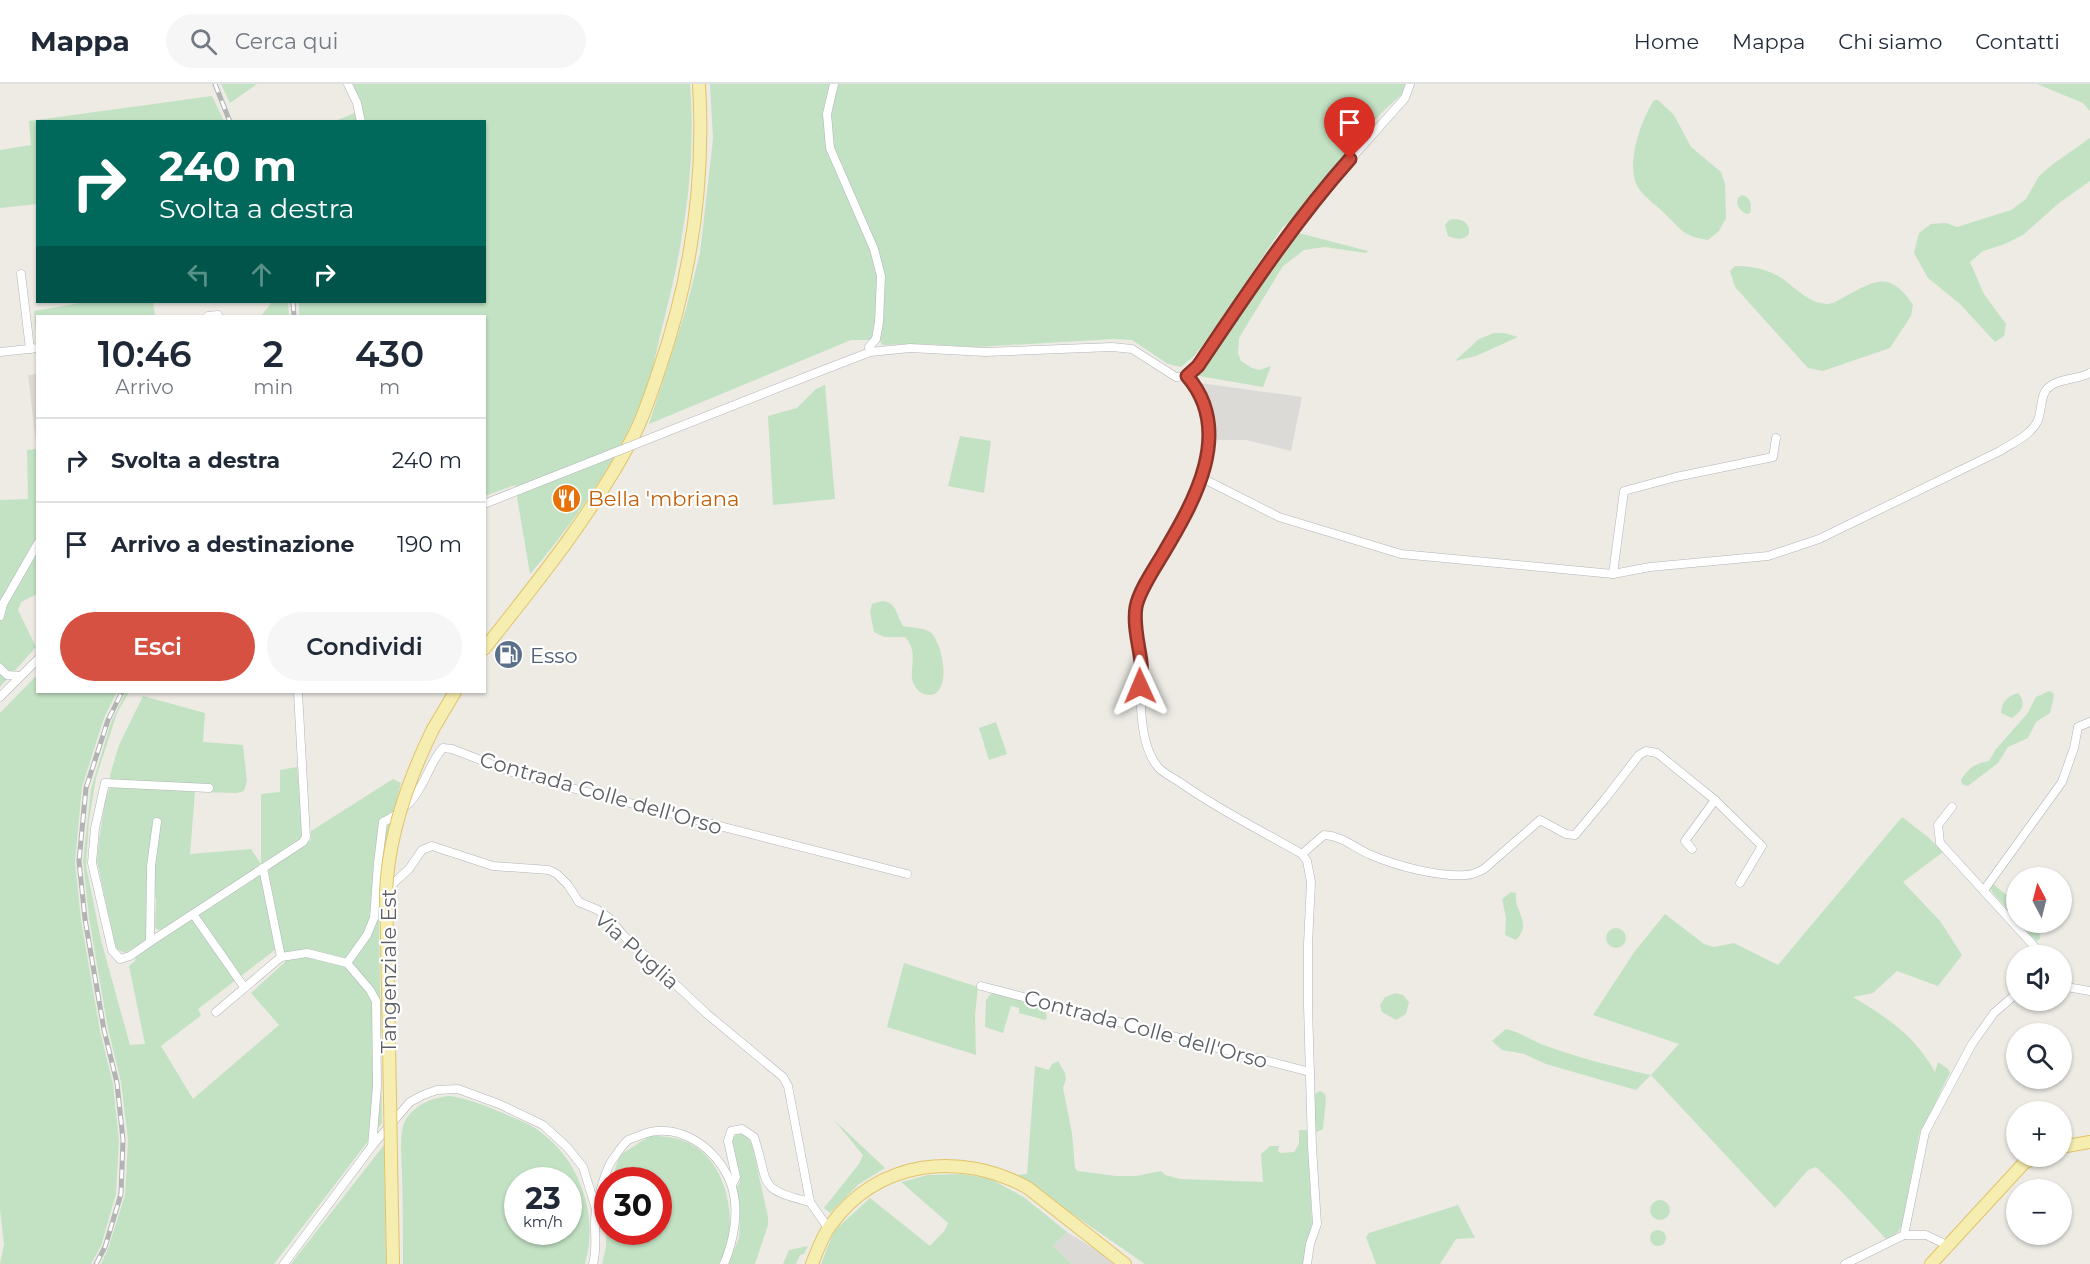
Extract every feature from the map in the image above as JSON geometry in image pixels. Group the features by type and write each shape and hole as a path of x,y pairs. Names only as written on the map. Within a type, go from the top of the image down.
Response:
{"main road":[{"path":"486,646 600,493 635,433 659,371 681,299 691,252 700,146 699,84"},
{"name":"Tangenziale Est","path":"393,1264 386,892 399,813 416,765 433,729 454,693"},
{"path":"2072,1145 2090,1142"},
{"path":"812,1264 828,1228 839,1214 863,1192 885,1179 923,1167 947,1165 973,1167 994,1172 1028,1188 1125,1264"},
{"path":"1931,1264 2021,1167"}],"street":[{"path":"348,84 357,104 361,120"},
{"path":"834,84 827,114 830,148 874,249 881,276 879,322 876,339 869,347 870,351"},
{"path":"486,503 870,351 910,348 985,352 1112,347 1132,349 1176,377 1187,376 1198,366 1290,232 1323,190 1405,98 1410,84"},
{"path":"0,352 34,349 21,274"},
{"path":"1202,478 1279,517 1401,554 1613,574 1650,567 1767,556 1819,539 2000,452 2027,434 2037,422 2045,391 2056,383 2090,372"},
{"path":"1187,376 1198,388 1205,407 1210,431 1208,454 1202,478 1184,520 1148,579 1136,607 1136,630 1142,665 1140,706 1148,747 1159,768 1195,793 1302,854 1307,861 1311,882 1308,944 1310,1072 1317,1224 1310,1244 1307,1264"},
{"path":"1613,574 1624,491 1676,477 1773,457 1776,438"},
{"path":"0,616 3,604 36,546"},
{"path":"1,694 36,661"},
{"path":"1,694 1,670 14,677 20,676"},
{"path":"209,788 105,783 95,828 92,863 112,950 120,959 130,956 303,842 306,837 298,693"},
{"path":"1984,890 2062,782 2074,748 2078,727 2090,722"},
{"name":"Contrada Colle dell'Orso","path":"347,963 367,934 374,918 383,822 394,817 412,799 422,785 435,756 443,748 452,749 528,777 907,874"},
{"path":"1302,854 1324,835 1336,836 1370,854 1402,865 1439,873 1474,874 1484,869 1540,820 1566,834 1575,835 1639,755 1646,751 1657,753 1715,800 1762,846 1740,883"},
{"path":"1692,849 1684,841 1715,800"},
{"path":"1952,807 1938,825 1940,843 2033,945"},
{"path":"150,942 151,866 157,822"},
{"name":"Via Puglia","path":"375,901 409,869 422,850 432,846 493,866 549,870 557,874 568,885 579,902 598,910 609,918 624,936 707,1014 783,1077 788,1086 810,1202 828,1228"},
{"path":"263,868 281,957"},
{"path":"193,914 244,987"},
{"path":"216,1012 281,957 307,953 347,963 370,990 376,1001 377,1086 372,1146"},
{"name":"Contrada Colle dell'Orso","path":"981,986 1310,1072"},
{"path":"2072,988 2090,991"},
{"path":"1904,1235 1925,1132 1972,1044 1994,1012 2006,1002"},
{"path":"284,1264 372,1146 410,1102 437,1090 458,1089 499,1104 543,1125 567,1147 583,1167 594,1203"},
{"path":"732,1185 736,1177 728,1141 731,1131 742,1129 754,1137 767,1185 784,1196 810,1202"},
{"path":"609,1167 629,1140 650,1131 678,1132 703,1144 723,1167 732,1185 735,1214 734,1235 724,1264"},
{"path":"1845,1264 1904,1235 1926,1234 1949,1246"},
{"path":"593,1264 595,1245"}],"shaded area":[{"path":"36,374 36,443 28,375"},
{"path":"1200,383 1302,397 1291,451 1246,440 1214,440 1213,420"},
{"path":"1067,1232 1098,1251 1113,1264 1072,1264 1053,1246"}],"green space":[{"path":"221,84 257,84 230,103"},
{"path":"352,84 690,84 692,116 686,210 653,369 636,414 611,463 564,532 530,574 515,485 486,496 486,315 299,315 299,303 486,303 486,120 337,120 362,110"},
{"path":"710,84 1416,84 1392,103 1369,126 1301,209 1282,228 1207,340 1181,367 1168,364 1132,340 1114,339 977,347 922,344 882,345 880,340 851,340 649,424 686,309 700,253 713,139"},
{"path":"2037,84 2090,84 2090,111 2083,103"},
{"path":"212,96 224,120 36,120"},
{"path":"1654,100 1658,100 1674,115 1691,147 1721,172 1725,184 1726,218 1719,231 1708,240 1693,237 1680,229 1642,193 1635,180 1633,169 1636,144 1644,119"},
{"path":"36,120 36,204 0,208 0,150 31,145 29,121"},
{"path":"2090,138 2090,181 2059,203 2023,235 1983,251 1970,262 1984,294 2006,324 2004,336 1995,342 1960,304 1928,278 1914,253 1919,233 1931,224 1946,223 1957,227 2011,210 2026,199 2039,176"},
{"path":"1742,195 1750,202 1750,213 1744,213 1738,205 1738,198"},
{"path":"1453,219 1467,224 1469,234 1467,236 1459,239 1448,236 1445,225"},
{"path":"1295,232 1368,251 1366,253 1324,247 1304,250 1283,266 1239,338 1238,353 1241,361 1259,370 1271,366 1263,387 1199,376 1202,366 1225,329"},
{"path":"1735,266 1756,268 1771,273 1806,297 1827,304 1836,302 1865,286 1882,282 1889,283 1905,294 1913,305 1911,316 1890,348 1823,371 1808,368 1735,287 1730,271"},
{"path":"80,303 153,303 155,315 36,315 36,331 34,311"},
{"path":"271,303 288,303 289,315 262,315"},
{"path":"1494,333 1518,337 1476,356 1455,361 1479,339"},
{"path":"825,385 835,499 773,505 768,416 797,408 816,389"},
{"path":"960,436 991,441 984,493 948,486"},
{"path":"36,449 36,594 21,602 18,610 36,647 0,687 0,500 28,499 27,450"},
{"path":"882,601 893,606 903,626 924,629 935,638 942,656 943,667 941,687 936,693 924,694 913,683 912,651 905,637 884,637 874,632 870,612 872,604"},
{"path":"36,676 36,693 116,693 104,718 82,787 75,862 81,920 100,1031 113,1084 119,1141 116,1194 101,1246 91,1264 0,1264 4,1244 0,1210 0,713"},
{"path":"2049,691 2054,696 2050,713 2036,722 2028,738 2008,747 1998,763 1968,786 1962,784 1961,780 1966,772 1980,763 1989,761 1996,749 2027,714 2036,697"},
{"path":"126,693 128,693 117,713 96,778 89,820 86,866 101,940 130,1045 145,1044 129,966 135,961 136,956 261,873 275,950 198,1009 201,1015 199,1017 161,1046 193,1099 279,1025 251,993 285,962 268,868 311,840 311,831 393,779 401,783 384,852 379,917 382,1123 274,1264 101,1264 125,1195 128,1140 121,1082 108,1029 89,918 83,861 91,789 111,722"},
{"path":"2018,693 2023,703 2018,713 2012,718 2001,713 2006,700"},
{"path":"143,696 205,713 203,742 243,745 247,781 244,791 237,793 195,792 190,854 251,849 261,864 261,794 280,792 280,770 297,767 304,833 301,840 162,930 155,927 156,898 148,898 148,936 145,941 125,953 117,949 115,945 97,861 110,775 119,745"},
{"path":"996,722 1007,754 989,760 979,728"},
{"path":"1902,817 1943,852 1903,882 1940,921 1962,955 1938,986 1897,971 1873,993 1853,997 1900,1029 1919,1048 1935,1072 1938,1062 1950,1073 1929,1118 1920,1131 1902,1225 1898,1232 1887,1240 1816,1167 1808,1170 1775,1208 1651,1075 1679,1044 1593,1015 1635,951 1665,914 1704,944 1714,947 1734,943 1778,965"},
{"path":"1992,883 2006,894 2006,908 1993,893 1990,888"},
{"path":"1511,892 1516,893 1523,924 1522,932 1516,940 1505,935 1506,918 1502,899"},
{"path":"1616,928 1623,931 1626,938 1623,945 1616,948 1609,945 1606,938 1609,931"},
{"path":"2028,933 2040,933 2040,939 2036,941"},
{"path":"904,963 978,987 975,1015 976,1055 887,1027"},
{"path":"993,991 1044,1006 1047,1018 1045,1020 1019,1013 1019,1008 1011,1006 1003,1033 985,1027 986,1000"},
{"path":"1396,993 1403,995 1409,1002 1406,1014 1396,1020 1382,1012 1380,1005 1385,997"},
{"path":"1506,1029 1568,1053 1651,1075 1636,1090 1546,1064 1524,1054 1502,1050 1492,1041"},
{"path":"1058,1061 1065,1073 1063,1088 1072,1133 1075,1168 1078,1171 1136,1176 1161,1171 1165,1175 1180,1179 1263,1182 1261,1154 1270,1146 1279,1146 1278,1151 1281,1153 1294,1152 1299,1144 1299,1130 1307,1130 1312,1223 1304,1264 1145,1264 1016,1175 1027,1174 1035,1066 1049,1070 1052,1064"},
{"path":"1320,1091 1325,1094 1326,1099 1323,1129 1314,1132 1314,1094"},
{"path":"450,1096 503,1113 525,1123 545,1136 560,1150 572,1167 504,1167 504,1245 582,1245 582,1191 589,1224 589,1244 585,1264 403,1264 402,1128 417,1107 430,1100"},
{"path":"834,1120 885,1168 859,1184 830,1213 824,1208 859,1164 863,1155"},
{"path":"744,1133 752,1144 768,1225 755,1264 728,1264 739,1238 740,1223 736,1190 740,1182 740,1174 732,1138"},
{"path":"650,1136 681,1140 702,1152 719,1174 728,1201 730,1229 727,1245 719,1264 602,1264 606,1245 672,1245 672,1167 616,1167 620,1155"},
{"path":"384,1145 386,1264 291,1264"},
{"path":"962,1174 991,1179 1025,1198 1067,1232 1053,1246 1072,1264 821,1264 834,1231 870,1198 930,1246 945,1230 948,1223 901,1182 928,1175"},
{"path":"1660,1200 1667,1203 1670,1210 1667,1217 1660,1220 1653,1217 1650,1210 1653,1203"},
{"path":"1458,1205 1475,1238 1456,1239 1440,1264 1376,1264 1366,1237 1369,1233"},
{"path":"1655,1230 1661,1230 1666,1238 1664,1244 1655,1246 1650,1241 1650,1235"},
{"path":"808,1246 796,1264 783,1264 789,1250"}],"railway":[{"path":"215,84 229,120"},
{"path":"293,303 294,315"},
{"path":"96,1264 105,1247 121,1194 123,1140 117,1083 104,1030 85,919 79,861 86,788 108,720 122,693"}],"place":[{"name":"Bella 'mbriana","path":"567,498"},
{"name":"Esso","path":"509,655"}],"route":[{"path":"1140,686 1142,665 1136,630 1136,607 1148,579 1184,520 1202,478 1208,454 1210,431 1205,407 1198,388 1187,376 1198,366 1290,232 1350,159"}]}
